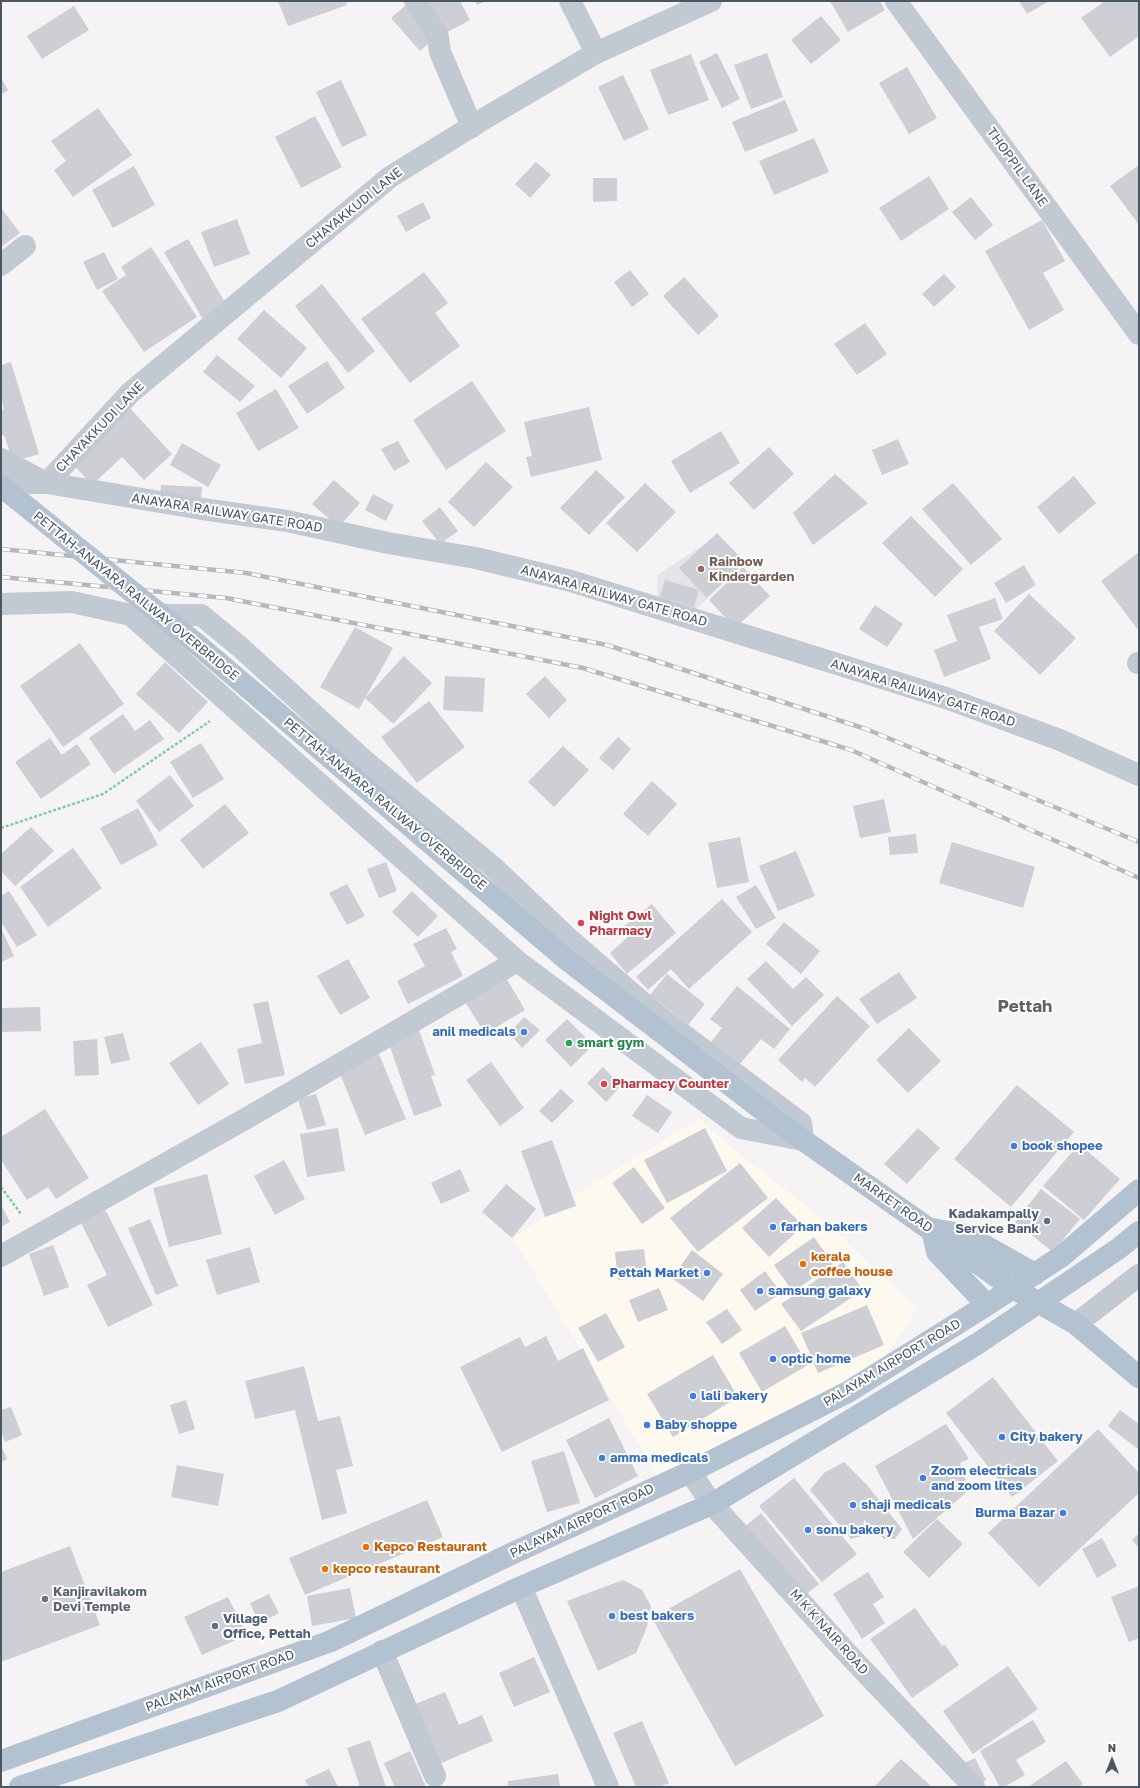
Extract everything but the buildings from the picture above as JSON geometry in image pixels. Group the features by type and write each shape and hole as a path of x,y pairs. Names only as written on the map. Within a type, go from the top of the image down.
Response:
{"main road":[{"name":"PETTAH-ANAYARA RAILWAY OVERBRIDGE","path":"1,484 198,645 566,959 773,1118"},
{"name":"MARKET ROAD","path":"773,1118 1013,1288 1076,1324 1139,1377"},
{"name":"PALAYAM AIRPORT ROAD","path":"1,1761 331,1641 512,1553 690,1472 848,1392 1062,1256 1131,1196"},
{"path":"987,1305 937,1252 932,1230 966,1235 1035,1274"},
{"path":"20,1787 278,1700 521,1587 712,1504 970,1348 1118,1249 1139,1232"}],"street":[{"path":"415,1 438,37 440,52 472,127"},
{"path":"570,1 596,54"},
{"name":"CHAYAKKUDI LANE","path":"47,483 130,393 390,177 596,54 711,1"},
{"name":"THOPPIL LANE","path":"896,1 1139,334"},
{"path":"1,265 25,246"},
{"path":"1,459 47,483"},
{"path":"1,484 47,483"},
{"name":"ANAYARA RAILWAY GATE ROAD","path":"47,483 202,509 287,521 388,544 476,558 572,581 946,698 1060,740 1139,775"},
{"path":"1,604 72,602 131,615 200,615 240,647 366,762 493,867 568,938 657,1015 801,1122 803,1140 741,1128 518,961 131,615"},
{"path":"1,1256 247,1118 518,961"},
{"path":"1076,1324 1139,1275"},
{"name":"M K K NAIR ROAD","path":"690,1472 712,1504 846,1652 974,1787"},
{"path":"521,1587 608,1787"},
{"path":"382,1651 435,1776"}],"path":[{"path":"1,828 103,794 232,706"},
{"path":"1,1188 37,1235"}],"shaded area":[{"name":"Rainbow Kindergarden","path":"719,535 742,562 695,611 658,599 657,575"},
{"name":"Pettah Market","path":"699,1119 732,1148 820,1217 917,1309 887,1355 774,1420 659,1478 513,1238 584,1189"}],"railway":[{"path":"1,549 246,573 607,645 866,729 1139,842"},
{"path":"1,577 226,598 583,668 851,750 1139,878"}],"place":[{"name":"Rainbow Kindergarden","path":"701,569"},
{"name":"Night Owl Pharmacy","path":"581,923"},
{"name":"anil medicals","path":"524,1032"},
{"name":"smart gym","path":"569,1043"},
{"name":"Pharmacy Counter","path":"604,1084"},
{"name":"book shopee","path":"1014,1146"},
{"name":"Kadakampally Service Bank","path":"1047,1221"},
{"name":"farhan bakers","path":"773,1227"},
{"name":"kerala coffee house","path":"803,1264"},
{"name":"Pettah Market","path":"707,1273"},
{"name":"samsung galaxy","path":"760,1291"},
{"name":"optic home","path":"773,1359"},
{"name":"lali bakery","path":"693,1396"},
{"name":"Baby shoppe","path":"647,1425"},
{"name":"City bakery","path":"1002,1437"},
{"name":"amma medicals","path":"602,1458"},
{"name":"Zoom electricals and zoom lites","path":"923,1478"},
{"name":"shaji medicals","path":"853,1505"},
{"name":"Burma Bazar","path":"1063,1513"},
{"name":"sonu bakery","path":"808,1530"},
{"name":"Kepco Restaurant","path":"366,1547"},
{"name":"kepco restaurant","path":"325,1569"},
{"name":"Kanjiravilakom Devi Temple","path":"45,1599"},
{"name":"best bakers","path":"612,1616"},
{"name":"Village Office, Pettah","path":"215,1626"}],"district":[{"name":"Pettah","path":"1025,1007"}]}
